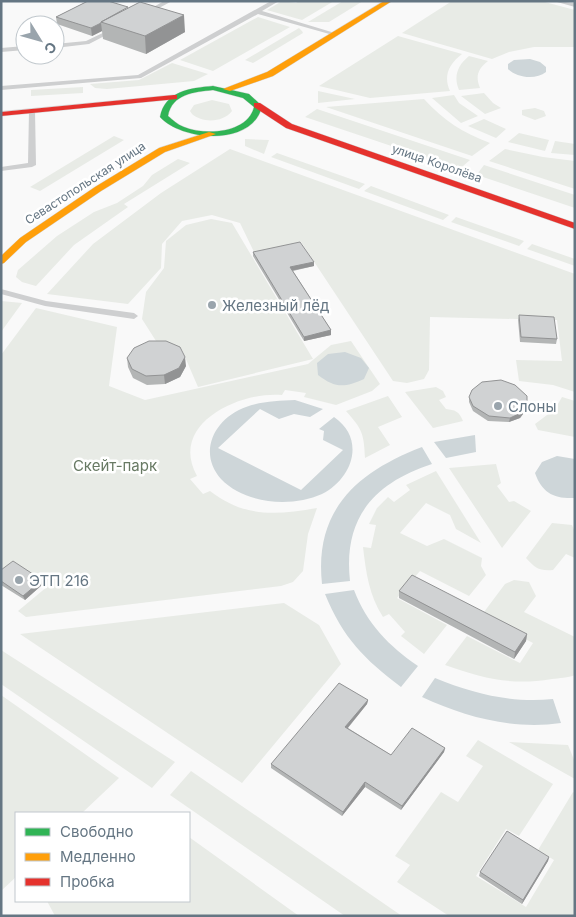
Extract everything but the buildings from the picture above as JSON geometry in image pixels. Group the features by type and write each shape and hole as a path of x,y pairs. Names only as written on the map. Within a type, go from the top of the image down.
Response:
{"main road":[{"path":"1,114 174,97 198,89 226,89 270,74 389,1"},
{"path":"243,127 253,120 258,112 253,101 270,74"},
{"name":"улица Королёва","path":"226,89 253,101 289,126 575,226"},
{"path":"174,97 166,103 162,110 163,130 212,134"},
{"path":"101,104 137,112"},
{"name":"улица Королёва","path":"212,134 243,127 289,126"},
{"name":"Севастопольская улица","path":"1,261 23,240 98,189 163,130 212,134"}],"lane":[{"path":"136,18 170,1"},
{"path":"1,88 139,77 276,1"},
{"path":"559,1 575,5"},
{"path":"259,12 335,34"},
{"path":"65,45 87,43 120,26"},
{"path":"1,50 15,49"},
{"path":"1,169 32,165 32,111"},
{"path":"1,291 45,302 134,316"}],"green space":[{"path":"282,1 296,3 299,1 334,1 302,20 267,10"},
{"path":"343,1 363,1 329,22 308,22"},
{"path":"452,1 541,1 575,10 575,47 534,47 509,52 492,59 402,33"},
{"path":"258,17 290,27 213,71 180,60"},
{"path":"299,28 303,33 253,63 245,60"},
{"path":"398,36 462,54 448,71 447,80 450,91 370,98 319,86"},
{"path":"469,56 488,61 478,73 480,88 459,90 456,80 459,67"},
{"path":"172,63 208,74 194,81 107,89 95,88 90,84 139,80"},
{"path":"83,87 83,93 31,96 31,90"},
{"path":"318,91 355,99 318,103"},
{"path":"484,93 493,103 501,108 485,114 461,96"},
{"path":"454,95 459,103 478,116 461,123 432,98"},
{"path":"424,99 454,125 490,143 472,156 326,107"},
{"path":"212,100 229,104 232,111 218,120 207,120 196,117 190,111 194,105"},
{"path":"535,108 544,111 546,116 535,120 522,115 522,110"},
{"path":"317,109 470,160 463,166 454,167 305,117"},
{"path":"484,119 506,129 496,138 468,126"},
{"path":"519,133 549,140 545,151 508,142"},
{"path":"114,136 124,140 40,191 30,187"},
{"path":"245,139 269,140 264,154 245,146"},
{"path":"555,141 575,144 575,155 551,153"},
{"path":"230,149 575,274 575,392 553,385 519,381 516,360 562,361 557,320 430,317 429,370 424,379 407,383 393,381 301,242 254,252 240,223 212,215 182,221 162,244 161,268 128,304 47,294 93,244 161,193"},
{"path":"505,149 575,161 575,189 489,161"},
{"path":"277,153 365,184 359,189 271,157"},
{"path":"178,159 190,163 124,204 128,207 74,245 36,286 22,282 16,277 18,270 57,236 94,212 117,203 143,186 152,175"},
{"path":"484,165 575,195 575,208 480,176 478,173"},
{"path":"371,186 449,215 443,220 364,191"},
{"path":"456,217 524,241 519,246 451,222"},
{"name":"Железный лёд","path":"211,219 232,223 313,359 198,387 182,350 156,341 142,319 146,292 164,268 166,241 186,225"},
{"path":"532,244 575,259 575,266 527,249"},
{"path":"1,301 22,303 1,332"},
{"name":"Скейт-парк","path":"36,308 117,327 109,386 145,400 308,364 331,345 351,341 380,384 372,391 336,405 304,397 306,393 285,390 282,395 265,395 247,399 229,405 213,414 200,426 192,441 191,457 197,476 190,479 203,494 210,491 236,506 261,512 288,512 317,508 308,534 303,571 293,582 281,586 26,617 18,611 48,586 12,562 1,570 1,355"},
{"path":"436,387 443,391 446,397 439,400 446,409 456,412 463,421 433,428 405,392"},
{"path":"388,396 402,417 378,427 390,445 365,458 361,432 356,422 346,411"},
{"path":"562,397 575,401 575,437 538,430 535,424 555,409"},
{"path":"496,464 501,483 497,486 509,502 514,501 531,511 502,548 449,468"},
{"path":"436,471 481,543 456,529 450,515 426,503 400,533 427,546 444,539 482,558 481,566 486,575 469,596 420,571 397,598 447,625 424,654 401,636 405,632 389,614 383,617 378,609 369,584 363,547 371,548 376,525 369,524 377,508 388,497 394,502 410,490 406,485"},
{"path":"552,523 572,525 575,532 575,558 566,554 553,570 544,570 535,566 526,558"},
{"path":"514,580 529,582 536,596 524,612 575,637 575,675 537,681 510,681 484,677 445,665 467,636 520,663 533,643 481,616 505,584"},
{"path":"284,603 319,625 341,664 242,783 20,634"},
{"path":"1,650 175,762 152,788 1,684"},
{"path":"1,695 119,778 83,812 15,812 15,878 1,891"},
{"path":"478,740 553,784 519,836 506,829 476,876 526,907 554,860 538,850 573,792 575,793 575,916 449,916 397,882 410,865 395,856 441,792 458,802 483,766 466,756"},
{"path":"509,742 568,745 575,762 575,779"},
{"path":"191,771 402,916 345,916 170,795"},
{"path":"190,838 299,916 55,916 48,902 190,902"}],"shaded area":[{"path":"530,59 540,62 546,67 546,72 542,75 527,77 516,74 508,69 508,64 514,60"},
{"path":"345,352 361,358 369,368 364,379 351,384 340,385 318,375 317,363 328,354"},
{"path":"295,400 323,409 310,417 294,414 279,419 260,409 218,448 301,490 343,450 323,440 324,431 319,429 334,417 344,426 350,436 352,458 348,468 333,487 322,494 297,501 269,501 243,494 221,479 214,469 210,458 210,447 218,427 235,412 246,407 264,402"},
{"path":"475,435 476,452 446,458 434,442"},
{"path":"422,447 432,464 394,481 367,506 358,521 352,539 349,559 350,581 322,584 321,558 325,535 333,515 345,497 360,482 378,469"},
{"path":"557,456 575,459 575,498 555,496 545,490 535,473 542,462"},
{"path":"354,590 372,624 388,642 418,666 401,687 365,657 347,635 325,594"},
{"path":"435,678 464,689 493,696 522,700 553,699 561,723 525,725 507,723 472,716 438,704 422,697"}],"traffic: fast":[{"path":"213,88 246,96 258,106 256,116 250,123 240,128 229,132 216,133 184,130 164,117 169,102 175,97 189,91 213,88"}],"traffic: slow":[{"path":"227,89 270,74 389,1"},
{"path":"1,261 23,240 98,189 162,150 212,134"}],"traffic: jam":[{"path":"1,114 174,97"},
{"path":"257,105 289,126 575,226"}],"place":[{"name":"Железный лёд","path":"212,305"},
{"name":"Слоны","path":"498,406"},
{"name":"ЭТП 216","path":"19,580"}]}
